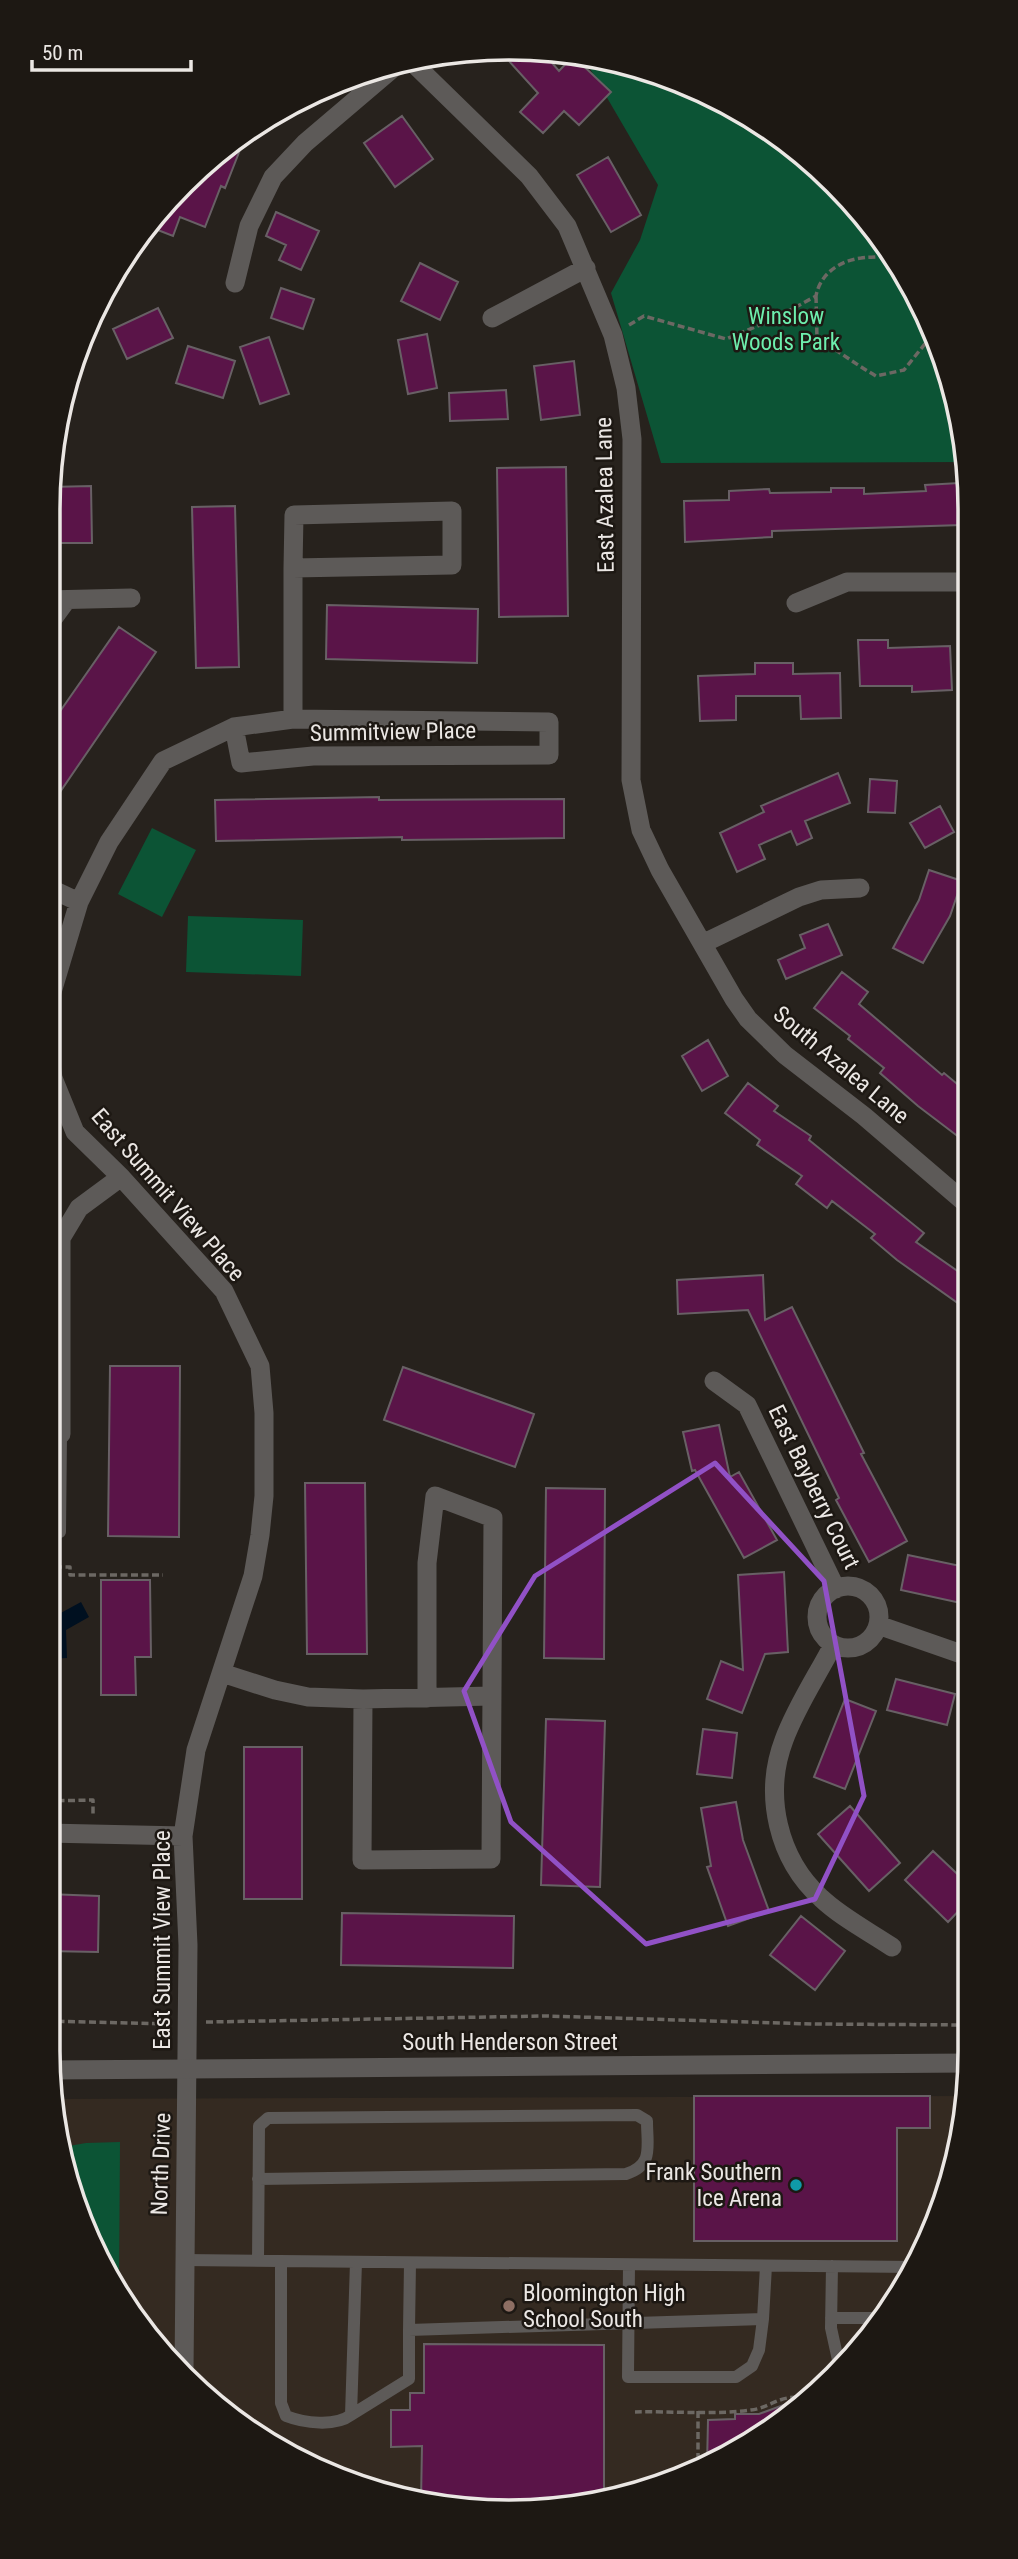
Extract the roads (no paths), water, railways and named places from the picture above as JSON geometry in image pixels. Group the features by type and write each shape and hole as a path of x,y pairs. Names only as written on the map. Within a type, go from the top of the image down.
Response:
{"street":[{"name":"East Azalea Lane","path":"419,69 528,176 567,226 613,335 626,388 632,439 631,780 641,830 660,870 704,943"},
{"path":"235,283 249,226 273,177 305,143 382,78"},
{"path":"492,318 586,268"},
{"path":"293,568 452,565 452,511 295,515 293,568 293,719"},
{"path":"796,604 846,582 958,582"},
{"path":"60,600 131,598"},
{"name":"East Summit View Place","path":"60,965 79,902 109,842 163,761 234,727 293,719 549,722"},
{"name":"Summitview Place","path":"234,727 241,763 313,756 549,755 549,722"},
{"path":"704,943 799,897 821,890 860,888"},
{"path":"60,893 79,902"},
{"name":"South Azalea Lane","path":"704,943 734,999 765,1037 864,1116 958,1197"},
{"name":"East Summit View Place","path":"60,1096 75,1132 121,1177 224,1291 260,1367 264,1413 264,1496 260,1535 253,1576 196,1750 183,1836 188,1945 187,2069"},
{"path":"60,1242 79,1208 121,1177"},
{"name":"East Bayberry Court","path":"714,1381 747,1405 836,1589"},
{"path":"363,1699 362,1860 491,1860 493,1518 435,1496 427,1563 427,1698"},
{"name":"East Bayberry Court","path":"833,1644 820,1630 818,1611 828,1594 836,1589 855,1587 872,1597 879,1615 878,1625"},
{"path":"892,1947 818,1896 794,1866 777,1820 774,1789 784,1740 833,1644 851,1648 860,1646 869,1641 878,1625 958,1653"},
{"path":"222,1673 297,1695 363,1699 492,1696"},
{"path":"60,1833 183,1836"},
{"name":"South Henderson Street","path":"60,2070 958,2063"},
{"name":"North Drive","path":"184,2360 187,2069"}],"lane":[{"path":"258,2179 626,2174 640,2170 647,2160 647,2121 637,2115 268,2118 259,2126 258,2179 258,2261"},
{"path":"183,2260 902,2267"},
{"path":"281,2262 281,2403 286,2416 301,2422 343,2421 409,2379 410,2263"},
{"path":"351,2415 356,2262"},
{"path":"629,2265 628,2377 736,2376 752,2366 759,2350 766,2266"},
{"path":"832,2266 831,2318 837,2357"},
{"path":"831,2318 870,2318"},
{"path":"409,2330 763,2319"}],"water":[{"path":"81,1602 89,1617 66,1630 67,1658 60,1658 60,1613"}],"place":[{"name":"Frank Southern Ice Arena","path":"796,2185"},
{"name":"Bloomington High School South","path":"509,2306"}],"park label":[{"name":"Winslow Woods Park","path":"786,329"}]}
